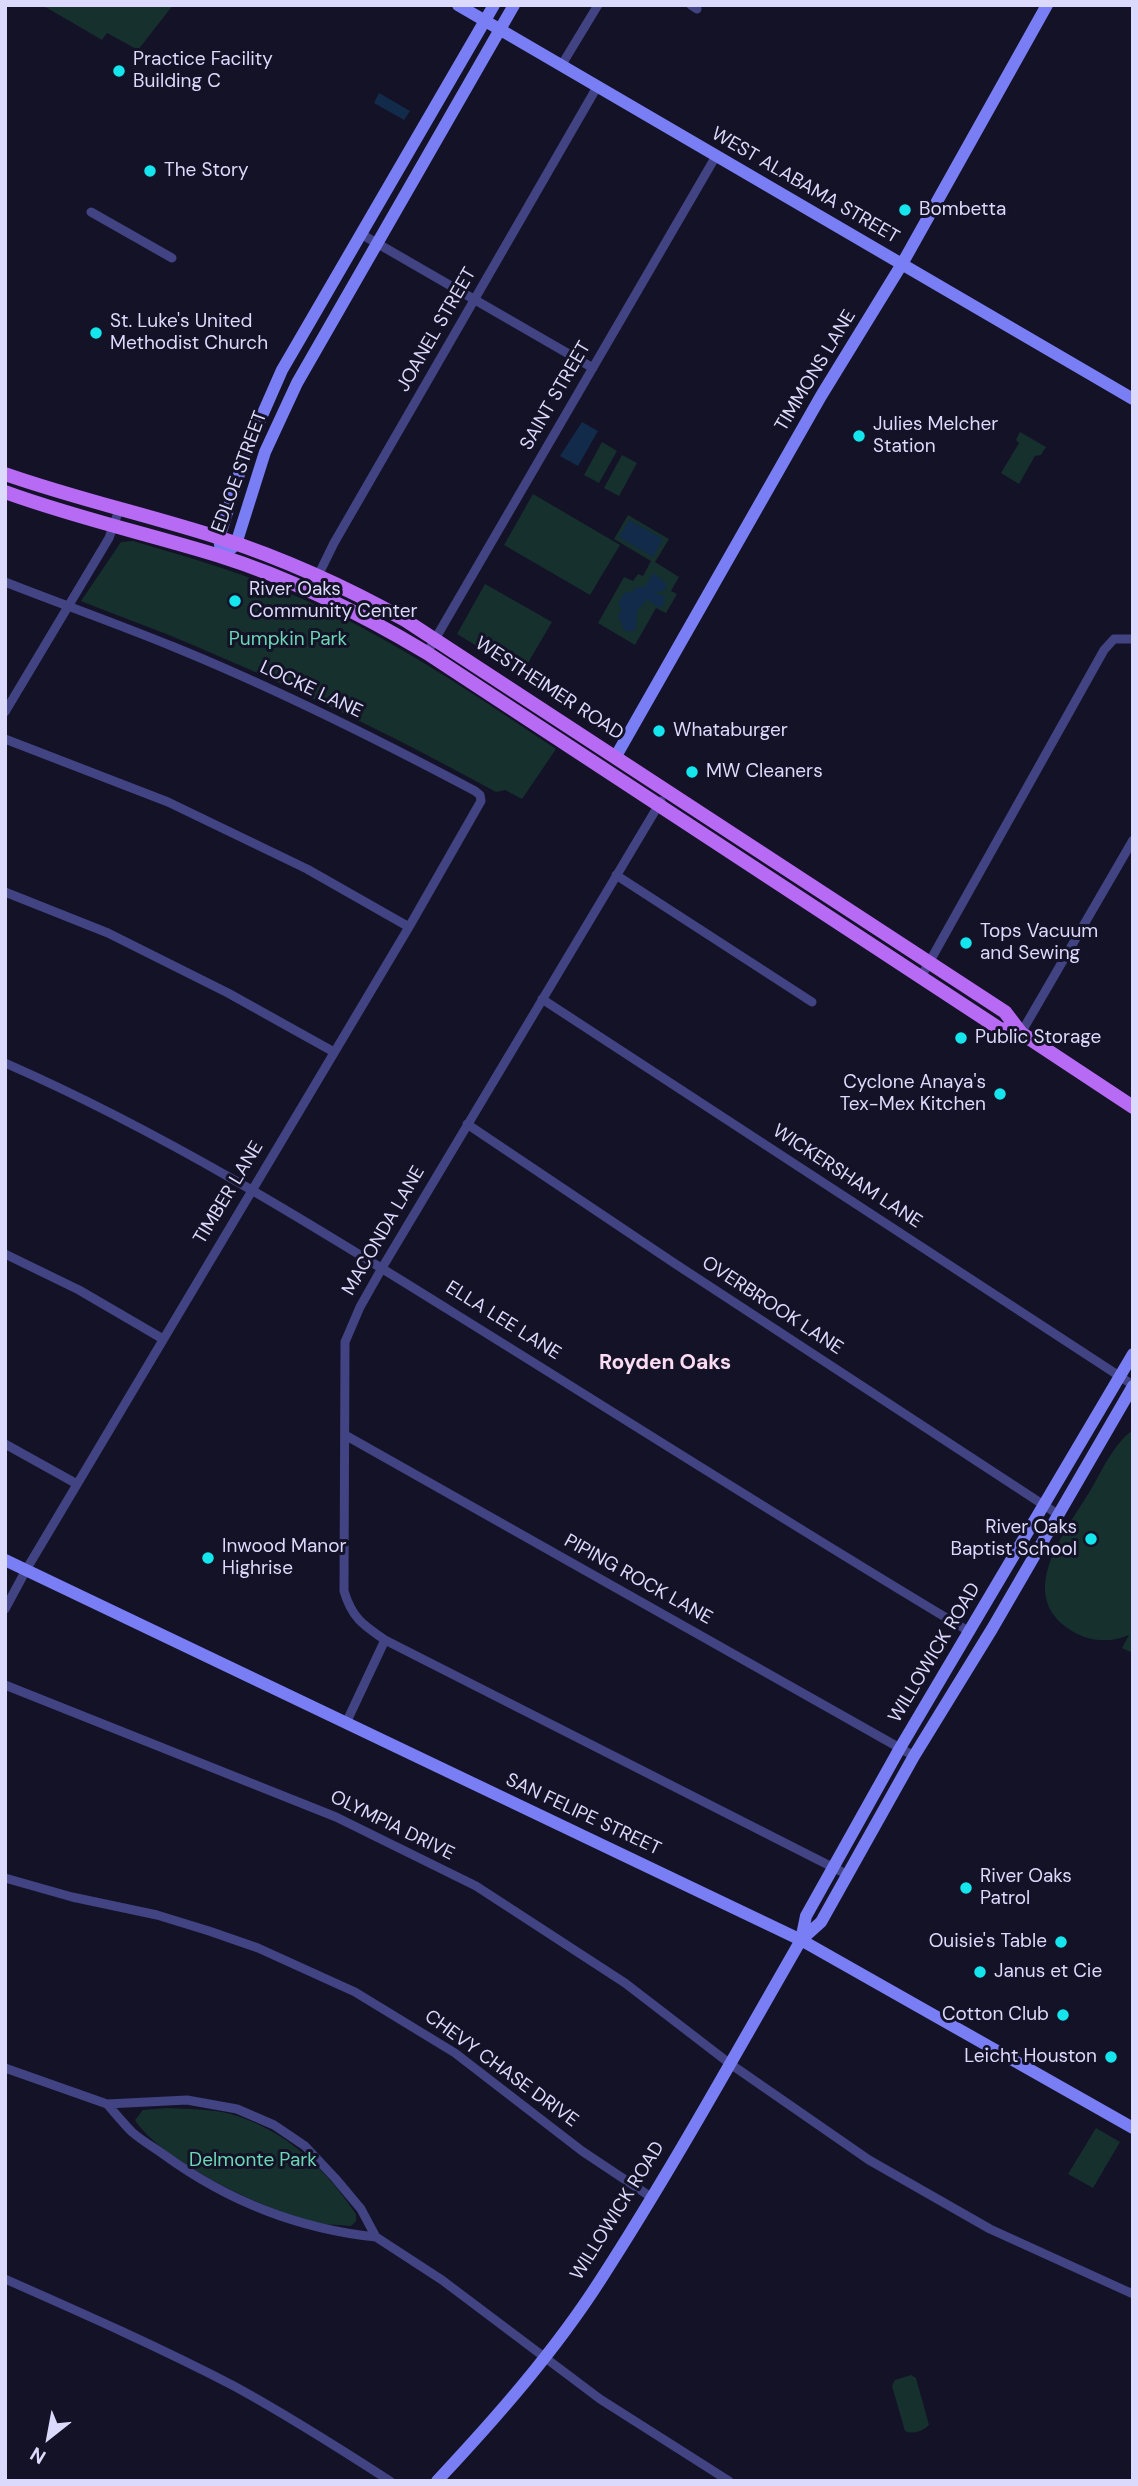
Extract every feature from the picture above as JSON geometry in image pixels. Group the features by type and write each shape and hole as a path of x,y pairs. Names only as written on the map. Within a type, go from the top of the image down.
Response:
{"main road":[{"name":"WEST ALABAMA STREET","path":"458,5 1133,399"},
{"name":"EDLOE STREET","path":"222,557 219,538 250,442 282,370 494,5"},
{"name":"EDLOE STREET","path":"222,557 236,544 265,452 290,396 514,5"},
{"name":"TIMMONS LANE","path":"616,756 821,396 902,264 1047,5"},
{"path":"410,147 426,156"},
{"path":"300,338 317,348"},
{"name":"WESTHEIMER ROAD","path":"5,474 219,538 317,576 371,601 437,639 1005,1012 1021,1033 1133,1107"},
{"name":"WESTHEIMER ROAD","path":"5,492 222,557 310,592 363,617 428,653 1000,1029 1021,1033"},
{"path":"520,714 530,700"},
{"path":"579,753 601,757 616,756"},
{"name":"WILLOWICK ROAD","path":"801,1940 806,1916 900,1748 1133,1354"},
{"name":"WILLOWICK ROAD","path":"437,2481 544,2357 600,2280 801,1940 821,1922 914,1756 992,1629 1133,1385"},
{"name":"SAN FELIPE STREET","path":"5,1560 801,1940 1133,2128"},
{"path":"970,1632 992,1629"},
{"name":"ELLA LEE LANE","path":"970,1632 982,1643"}],"street":[{"path":"561,66 598,5"},
{"name":"JOANEL STREET","path":"310,592 597,87"},
{"name":"SAINT STREET","path":"428,653 716,156"},
{"path":"91,212 172,258"},
{"path":"361,234 593,368"},
{"path":"5,712 114,526 119,510"},
{"name":"LOCKE LANE","path":"5,582 174,647 286,696 380,741 480,795"},
{"path":"921,977 1104,650 1114,639 1133,639"},
{"path":"5,739 168,802 307,869 409,927"},
{"name":"MACONDA LANE","path":"668,790 382,1268 360,1307 345,1342 344,1591 349,1610 363,1626 386,1640 848,1875"},
{"name":"TIMBER LANE","path":"5,1609 250,1190 409,927 479,807 480,795"},
{"path":"1021,1033 1133,840"},
{"path":"616,875 812,1002"},
{"path":"5,892 108,933 228,993 334,1052"},
{"name":"WICKERSHAM LANE","path":"542,999 1133,1385"},
{"name":"ELLA LEE LANE","path":"5,1063 160,1140 250,1190 382,1268 970,1632"},
{"name":"OVERBROOK LANE","path":"467,1124 685,1271 1059,1515"},
{"path":"5,1254 79,1290 163,1339"},
{"name":"PIPING ROCK LANE","path":"345,1435 914,1756"},
{"path":"5,1444 77,1484"},
{"path":"346,1723 386,1640"},
{"name":"OLYMPIA DRIVE","path":"5,1685 337,1817 464,1880 564,1941 818,2126 928,2195 990,2229 1133,2294"},
{"name":"CHEVY CHASE DRIVE","path":"5,1878 72,1897 157,1915 209,1931 258,1948 355,1992 405,2020 455,2053 582,2151 651,2197"},
{"path":"5,2068 107,2104 187,2100 237,2109 274,2125 305,2146 335,2178 361,2209 376,2237"},
{"path":"107,2104 133,2132 183,2169 235,2198 298,2223 342,2234 376,2237 442,2280 600,2399 729,2481"},
{"path":"5,2279 113,2326 234,2387 310,2430 390,2481"}],"green space":[{"path":"42,5 173,5 138,50 107,33 102,40"},
{"path":"1020,432 1046,447 1041,455 1035,456 1019,484 1001,473 1019,443 1016,440"},
{"path":"602,442 617,451 599,483 584,475"},
{"path":"622,455 637,463 619,496 604,488"},
{"path":"533,494 620,545 590,595 504,545"},
{"path":"628,515 669,539 655,562 679,577 671,591 677,594 666,613 656,608 635,645 598,623 624,577 633,581 638,574 643,576 651,561 614,539"},
{"name":"Pumpkin Park","path":"133,541 242,575 338,615 434,669 556,749 522,799 505,790 496,792 393,737 287,687 183,641 81,601 121,542"},
{"path":"485,584 552,622 522,673 457,634"},
{"path":"1133,1430 1133,1648 1130,1652 1122,1648 1129,1635 1100,1640 1072,1631 1055,1616 1047,1600 1045,1581 1058,1543 1114,1450"},
{"name":"Delmonte Park","path":"167,2108 223,2112 269,2130 317,2166 344,2197 356,2214 356,2221 351,2226 302,2219 249,2198 193,2169 148,2136 135,2120 143,2110"},
{"path":"1096,2128 1120,2142 1093,2188 1068,2174"},
{"path":"911,2375 916,2378 929,2425 921,2431 911,2433 905,2431 892,2386 895,2380"}],"water":[{"path":"379,93 410,111 404,120 374,103"},
{"path":"582,422 598,431 578,466 560,456"},
{"path":"629,520 663,539 653,557 619,537"},
{"path":"653,573 666,583 666,589 655,594 664,595 665,601 661,607 657,607 647,599 637,611 636,629 631,632 624,630 618,616 622,609 618,604 625,592 630,593 637,587 645,587"}],"place":[{"name":"Practice Facility Building C","path":"119,71"},
{"name":"The Story","path":"150,171"},
{"name":"Bombetta","path":"905,210"},
{"name":"St. Luke's United Methodist Church","path":"96,333"},
{"name":"Julies Melcher Station","path":"859,436"},
{"name":"River Oaks Community Center","path":"235,601"},
{"name":"Whataburger","path":"659,731"},
{"name":"MW Cleaners","path":"692,772"},
{"name":"Tops Vacuum and Sewing","path":"966,943"},
{"name":"Public Storage","path":"961,1038"},
{"name":"Cyclone Anaya's Tex-Mex Kitchen","path":"1000,1094"},
{"name":"River Oaks Baptist School","path":"1091,1539"},
{"name":"Inwood Manor Highrise","path":"208,1558"},
{"name":"River Oaks Patrol","path":"966,1888"},
{"name":"Ouisie's Table","path":"1061,1942"},
{"name":"Janus et Cie","path":"980,1972"},
{"name":"Cotton Club","path":"1063,2015"},
{"name":"Leicht Houston","path":"1111,2057"}],"district":[{"name":"Royden Oaks","path":"665,1363"}]}
